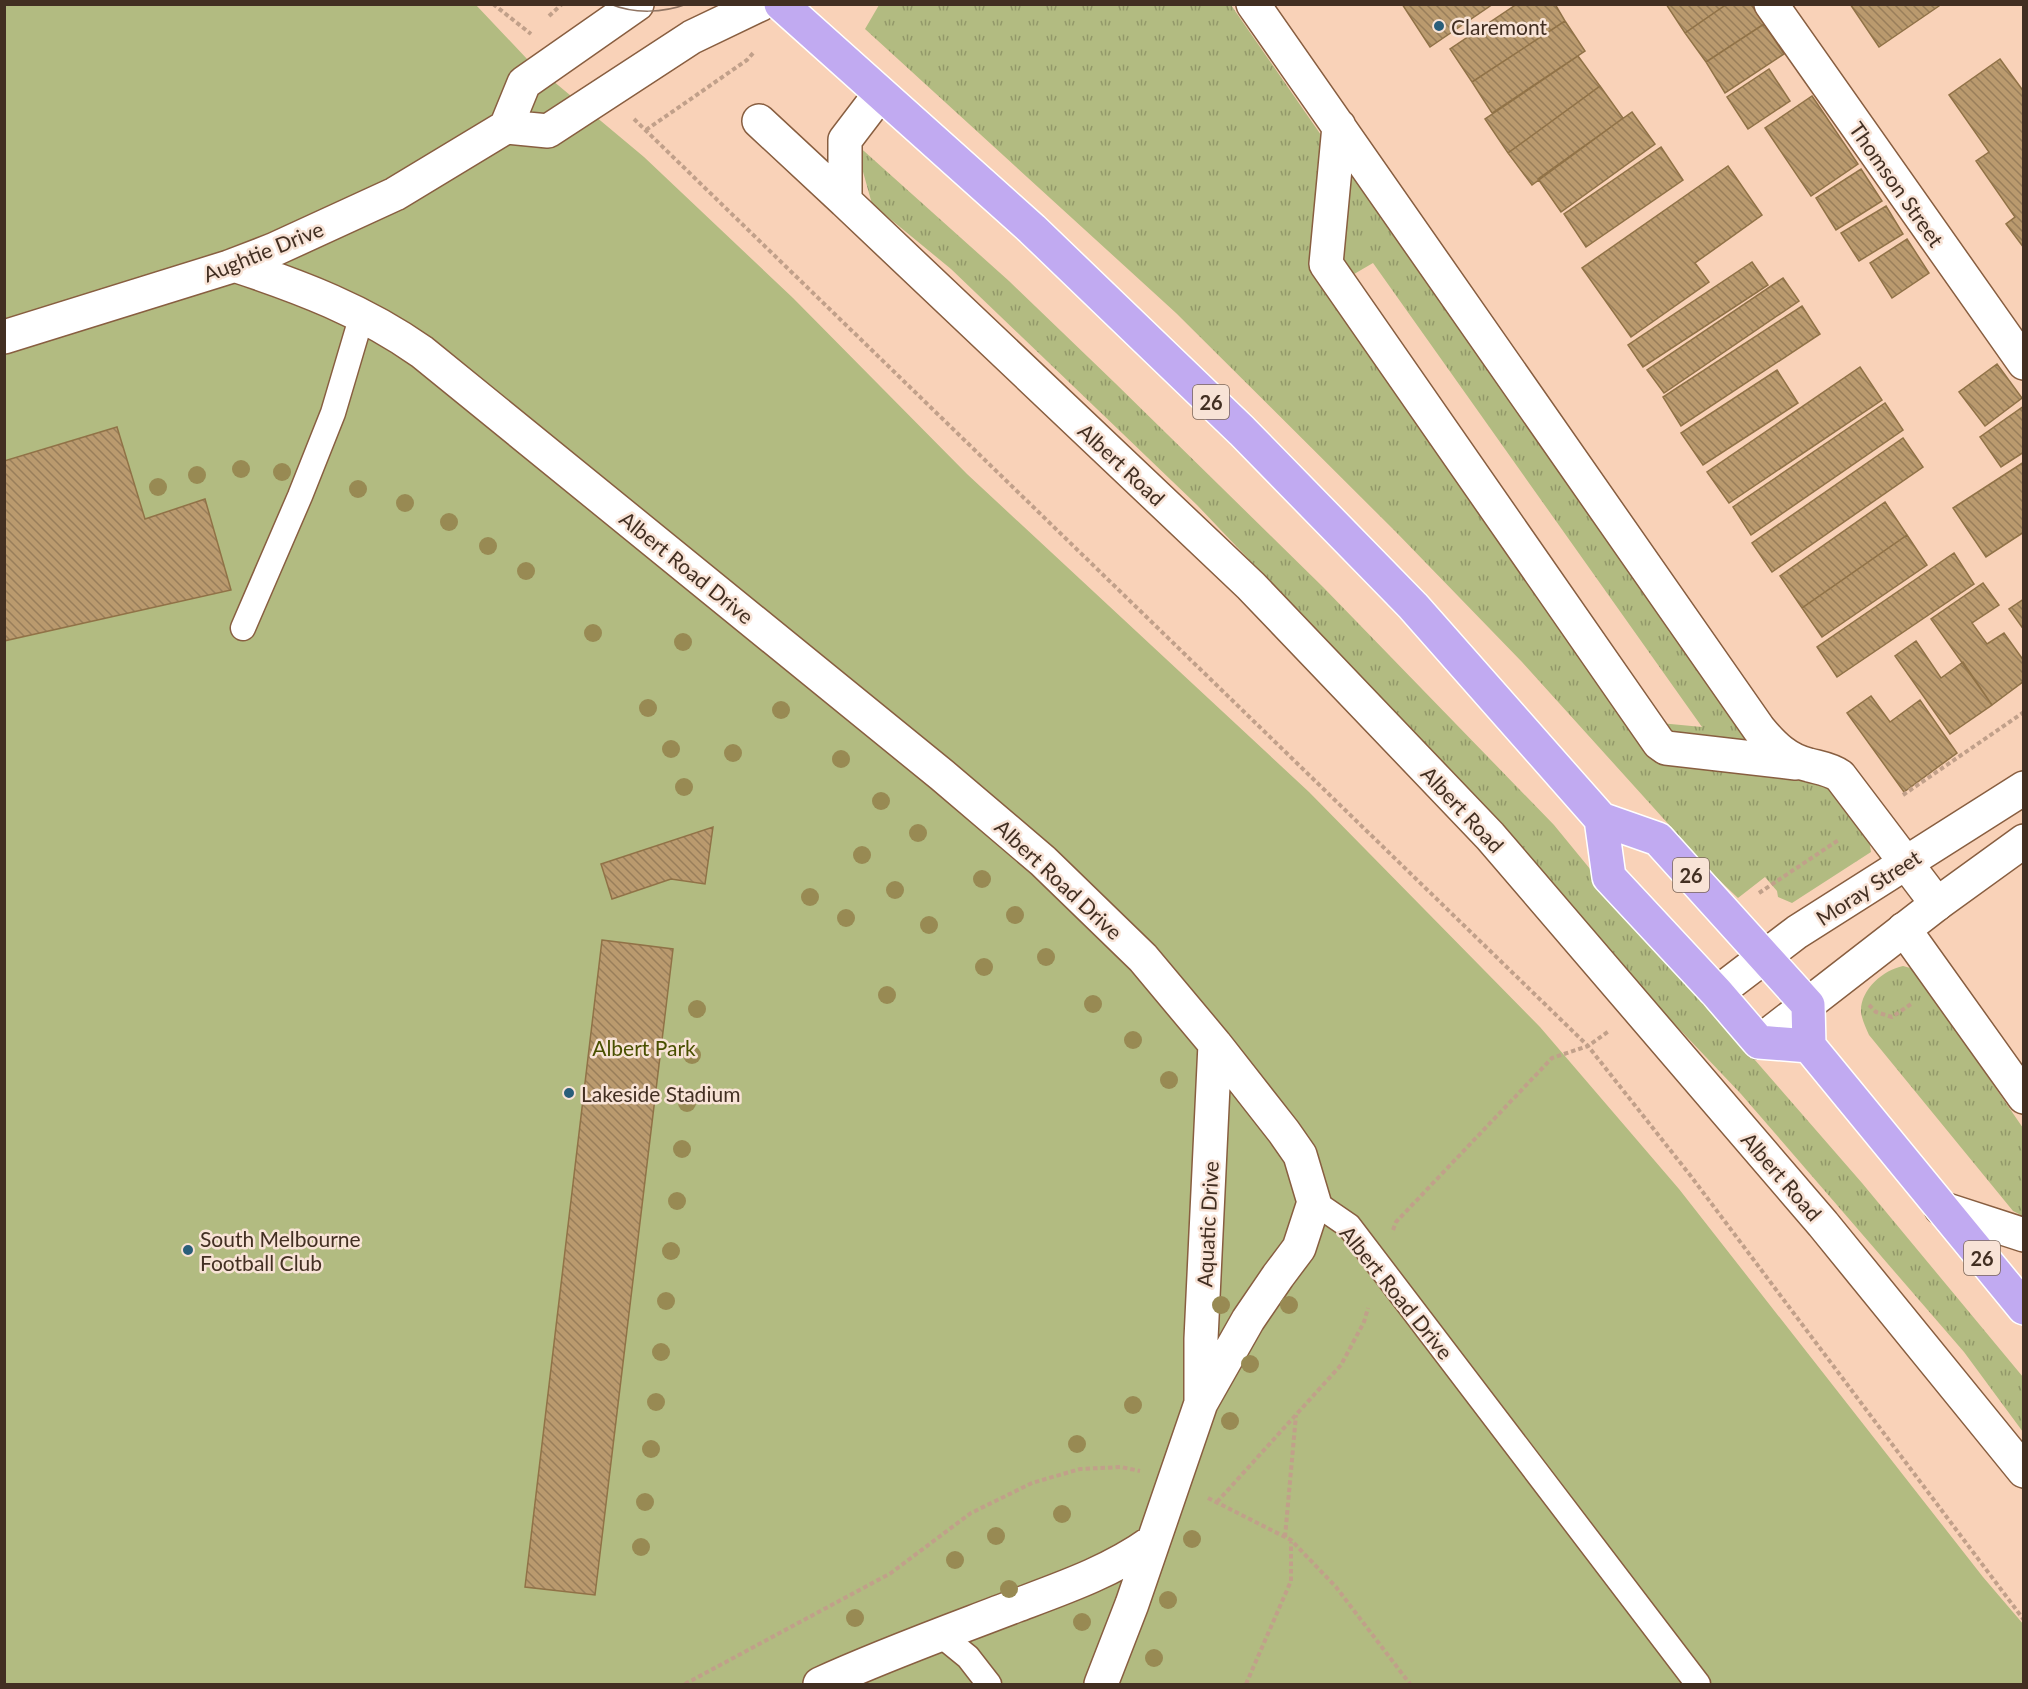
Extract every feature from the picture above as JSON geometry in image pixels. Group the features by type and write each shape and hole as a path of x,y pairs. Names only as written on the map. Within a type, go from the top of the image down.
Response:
{"main road":[{"name":"26","path":"792,15 1032,229 1242,431 1413,606 1601,819 1658,839 1808,1005"},
{"path":"1601,819 1609,877 1760,1042 1809,1046 1808,1005"},
{"name":"26","path":"1809,1046 2024,1308"}],"street":[{"path":"637,4 524,83 506,127 548,131 692,37 761,4"},
{"path":"1253,4 1759,729 1775,748 1787,757 1802,763"},
{"name":"Thomson Street","path":"1771,4 2024,363"},
{"path":"845,201 844,140 880,94"},
{"name":"Albert Road","path":"759,121 1251,586 1490,836 1823,1224 2024,1471"},
{"path":"1339,126 1326,264 1659,743 1666,748 1802,763 1832,770 1849,785 1937,904"},
{"name":"Aughtie Drive","path":"4,337 192,280 273,250 395,194 506,127"},
{"name":"Albert Road Drive","path":"234,265 284,281 362,315 405,339 1043,861 1143,958 1215,1044 1300,1155 1314,1202"},
{"name":"Moray Street","path":"1717,993 1797,932 2024,788"},
{"path":"1760,1042 1904,929 2024,841"},
{"path":"1904,929 2024,1097"},
{"name":"Aquatic Drive","path":"1201,1403 1201,1339 1215,1044"},
{"name":"Aquatic Drive","path":"1101,1684 1132,1604 1201,1403 1248,1320 1299,1248 1314,1202"},
{"path":"1941,1208 2024,1235"},
{"path":"820,1684 1094,1576 1127,1560 1152,1542"}],"lane":[{"path":"243,628 333,413 362,315"},
{"name":"Albert Road Drive","path":"1314,1202 1349,1226 1698,1684"},
{"path":"941,1635 968,1657 989,1684"}],"path":[{"path":"646,130 747,60 792,15"},
{"path":"607,92 1588,1046 1690,1174 2024,1620"},
{"path":"1285,1537 1296,1416"},
{"path":"685,1684 891,1573 971,1513 1032,1484 1080,1469 1121,1467 1154,1474 1174,1482 1291,1540 1336,1587 1410,1684"},
{"path":"1246,1684 1291,1581 1291,1540"}],"green space":[{"name":"Albert Park","path":"5,4 476,5 528,60 644,157 793,298 967,474 1309,792 1540,1027 1679,1189 1983,1577 2024,1625 2023,1684 5,1684"},
{"path":"879,5 1231,5 1321,135 1314,263 1654,756 1818,780 1830,785 1869,839 1871,852 1792,903 1778,897 1777,891 1765,877 1738,898 1718,879 1522,662 1395,531 1176,313 865,29"},
{"path":"855,143 1009,281 1115,383 1323,587 1554,825 1663,958 1862,1183 2023,1377 2023,1432 1964,1352 1741,1094 1667,1016 1374,691 1197,505 951,269 872,204"},
{"path":"1345,163 1749,743 1671,739 1660,723 1702,727 1373,263 1349,277 1342,275"},
{"path":"1903,966 1914,969 2023,1128 2023,1216 2013,1211 1869,1035 1861,1012 1864,996 1874,982 1895,968"}],"building":[{"name":"Claremont","path":"1402,4 1493,4 1430,47"},
{"path":"1517,4 1555,4 1565,21 1472,82 1450,49"},
{"path":"1666,4 1727,4 1685,33"},
{"path":"1727,4 1751,4 1764,24 1706,62 1685,33"},
{"path":"1850,4 1937,4 1939,6 1879,47"},
{"path":"1565,21 1585,51 1492,113 1472,82"},
{"path":"1764,24 1784,54 1725,93 1706,62"},
{"path":"1578,56 1600,86 1508,153 1485,119"},
{"path":"2000,59 2024,92 2024,248 2006,224 2015,217 1976,161 1989,152 1949,95"},
{"path":"1769,69 1790,101 1748,129 1727,97"},
{"path":"1600,86 1623,118 1532,185 1508,153"},
{"path":"1812,96 1858,164 1811,196 1765,128"},
{"path":"1632,112 1655,144 1561,212 1538,179"},
{"path":"1661,147 1683,180 1586,247 1564,214"},
{"path":"1728,166 1762,215 1695,263 1709,282 1631,337 1582,268"},
{"path":"1861,169 1882,201 1836,230 1816,198"},
{"path":"1886,206 1903,234 1859,261 1841,233"},
{"path":"1907,239 1929,273 1892,298 1870,263"},
{"path":"1752,262 1768,285 1643,367 1628,345"},
{"path":"1783,278 1799,301 1664,393 1647,370"},
{"path":"1802,306 1820,334 1681,426 1663,397"},
{"path":"1997,364 2022,398 1985,426 1959,392"},
{"path":"1860,367 1882,400 1729,503 1707,472"},
{"path":"1777,370 1798,403 1703,465 1681,433"},
{"path":"1885,403 1903,430 1751,535 1733,507"},
{"path":"2024,406 2024,452 2001,467 1980,437"},
{"path":"117,427 145,519 205,499 231,590 4,641 4,461"},
{"path":"1903,438 1923,467 1772,572 1752,543"},
{"path":"2024,462 2024,532 1986,557 1953,508"},
{"path":"1885,502 1907,535 1802,608 1780,576"},
{"path":"1907,535 1927,565 1822,637 1802,608"},
{"path":"1954,553 1974,584 1837,677 1817,647"},
{"path":"1983,583 1999,605 1972,623 1987,644 2004,633 2024,661 2024,681 1992,705 1931,619"},
{"path":"2024,599 2024,630 2009,609"},
{"path":"1916,641 1941,678 1963,662 1992,705 1950,734 1895,656"},
{"path":"1871,696 1890,722 1920,700 1957,753 1904,792 1847,713"},
{"path":"713,827 705,884 671,879 612,899 601,864"},
{"path":"602,940 673,949 595,1595 525,1587"}],"tram line":[{"path":"610,4 639,11 668,9 687,4"}],"place":[{"name":"Claremont","path":"1439,26"},
{"name":"Lakeside Stadium","path":"569,1093"},
{"name":"South Melbourne Football Club","path":"188,1250"}]}
